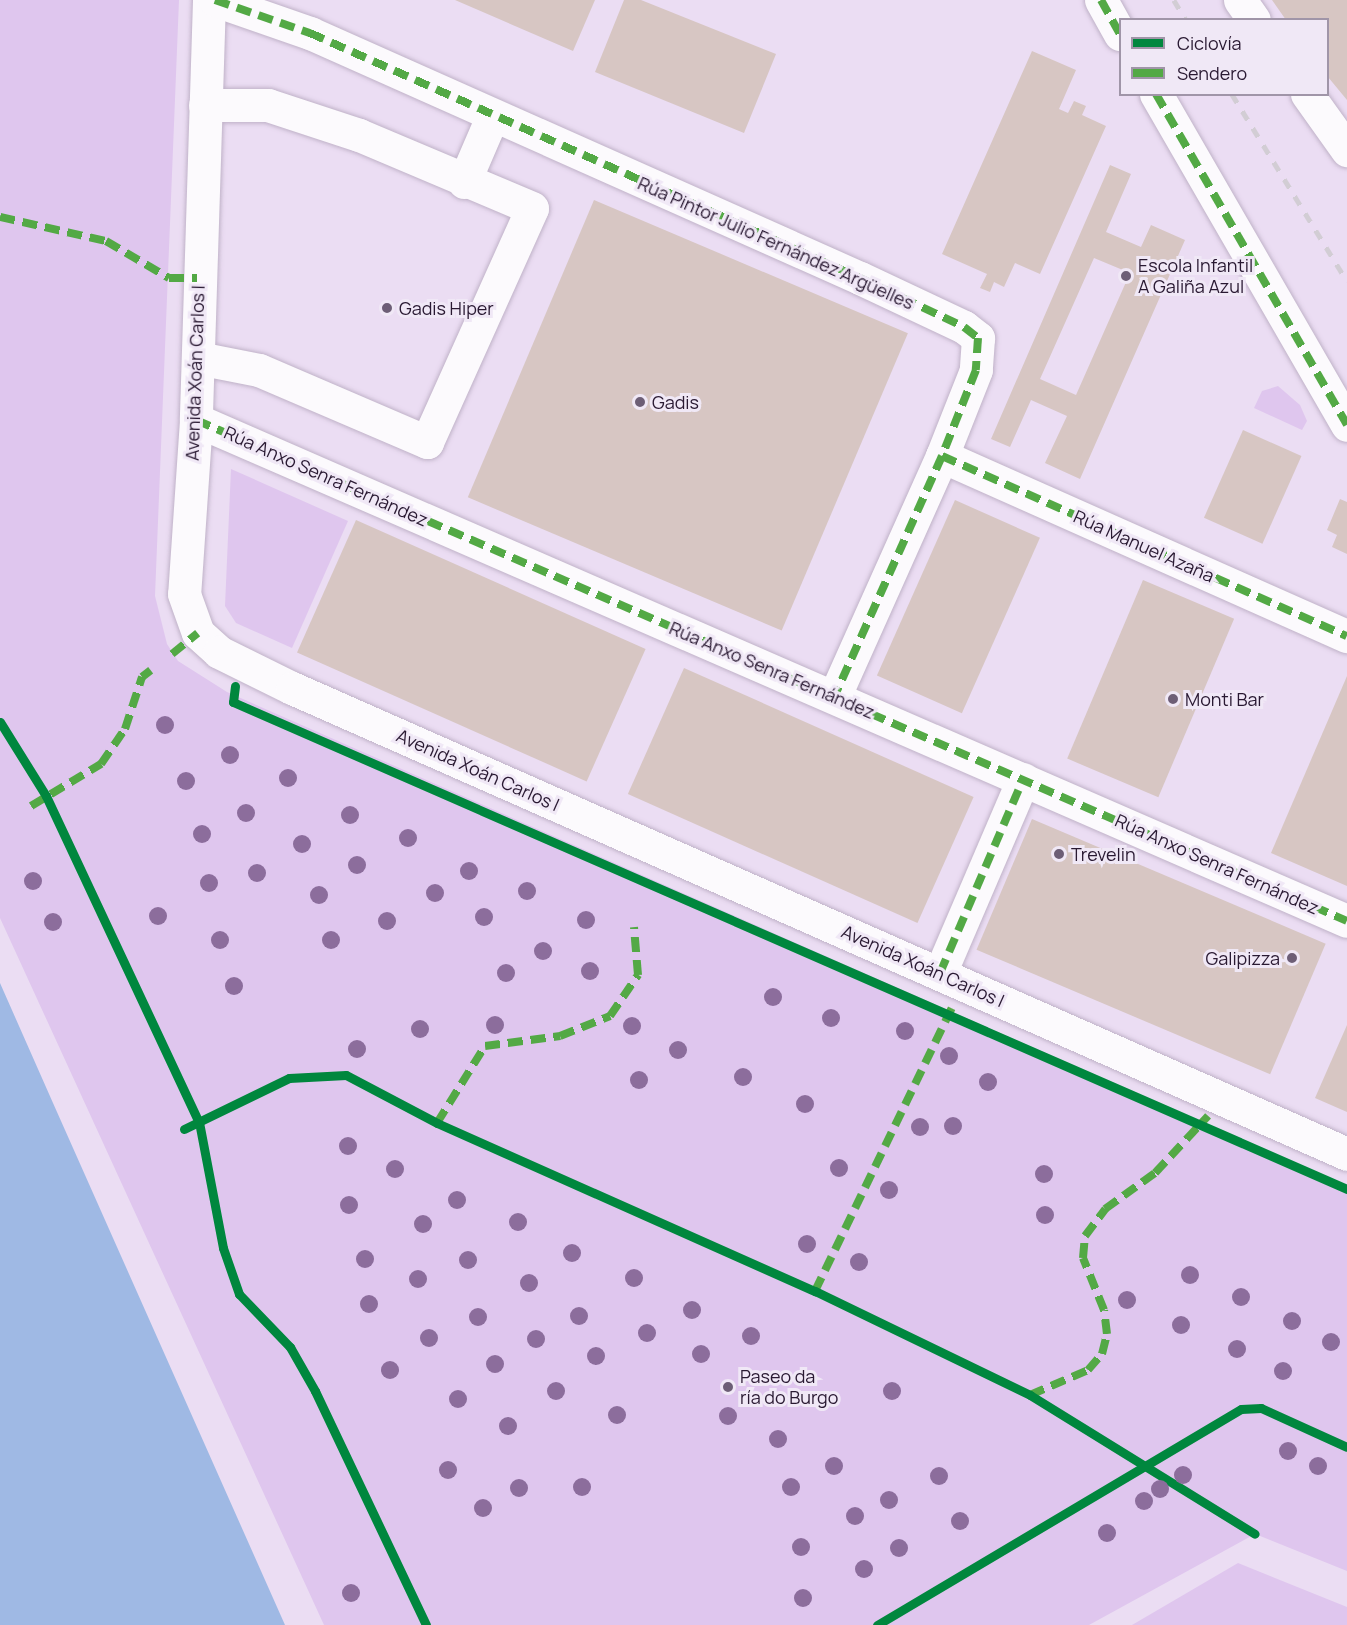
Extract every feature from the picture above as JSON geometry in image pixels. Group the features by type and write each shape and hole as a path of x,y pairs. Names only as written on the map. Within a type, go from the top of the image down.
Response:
{"street":[{"name":"Avenida Xoán Carlos I","path":"209,0 196,420 183,594 198,633 219,652 1347,1154"},
{"name":"Rúa Pintor Julio Fernández Argüelles","path":"215,0 310,33 492,117 964,327 978,338 976,370 942,456 834,697"},
{"path":"1101,0 1119,32"},
{"path":"1240,0 1253,18"},
{"path":"1156,96 1347,425"},
{"path":"1308,96 1347,150"},
{"path":"198,358 259,370 426,442 532,208 464,182 359,135 268,105 205,105"},
{"path":"464,182 492,117"},
{"name":"Rúa Anxo Senra Fernández","path":"196,420 1347,921"},
{"name":"Rúa Manuel Azaña","path":"942,456 1347,636"},
{"path":"940,973 1023,779"}],"shaded area":[{"path":"0,0 179,0 155,596 167,644 178,661 227,692 1347,1186 1347,1571 1255,1534 1089,1625 324,1625 0,918"},
{"path":"1278,386 1300,405 1307,421 1302,430 1254,408 1262,391"},
{"path":"231,469 348,521 292,648 236,623 225,606"},
{"path":"1238,1563 1347,1607 1347,1625 1132,1625"}],"water":[{"path":"0,983 53,1103 285,1625 0,1625"}],"building":[{"path":"455,0 595,0 573,51"},
{"path":"624,0 641,0 776,54 744,133 595,72"},
{"path":"1272,0 1347,0 1347,100 1329,78 1329,18 1285,18"},
{"path":"1032,51 1076,70 1059,109 1068,113 1074,101 1086,106 1082,115 1106,126 1040,274 1015,263 1004,287 994,282 990,292 980,288 987,274 942,254"},
{"path":"1110,165 1131,174 1106,232 1141,247 1151,225 1185,240 1080,479 1045,463 1067,416 1031,400 1010,447 991,439","holes":["1094,258 1130,273 1076,395 1040,379"]},
{"path":"594,200 908,333 782,631 468,497"},
{"path":"1243,430 1301,456 1262,544 1204,518"},
{"path":"1340,499 1347,502 1347,554 1332,547 1337,535 1327,530"},
{"path":"955,500 1040,538 962,713 877,675"},
{"path":"356,520 646,649 587,781 297,652"},
{"path":"1143,580 1234,619 1158,797 1067,759"},
{"path":"684,668 974,797 917,923 628,794"},
{"path":"1347,676 1347,886 1271,853"},
{"path":"1032,819 1326,944 1270,1074 977,950"},
{"path":"1347,1025 1347,1112 1315,1098"}],"railway":[{"path":"1174,0 1185,18"},
{"path":"1233,96 1347,281"}],"marked path":[{"path":"215,0 310,33 860,278 964,327 978,338 976,370 942,456 834,697"},
{"path":"1101,0 1119,32"},
{"path":"1157,96 1347,425"},
{"path":"0,217 106,241 169,278 197,278"},
{"path":"196,420 1347,921"},
{"path":"942,456 1347,636"},
{"path":"172,654 198,633"},
{"path":"31,806 101,764 125,729 142,677 151,670"},
{"path":"940,973 1023,779"},
{"path":"437,1123 485,1046 560,1036 610,1016 638,975 634,927"},
{"path":"815,1291 954,1004"},
{"path":"1030,1395 1088,1370 1102,1354 1107,1334 1104,1310 1083,1258 1085,1236 1105,1209 1155,1173 1208,1116"}],"cycle path":[{"path":"235,686 233,702 1347,1189"},
{"path":"0,722 46,796 199,1122 223,1248 239,1294 290,1347 315,1391 426,1625"},
{"path":"184,1129 289,1078 346,1075 437,1123 815,1291 1030,1395 1255,1534"},
{"path":"877,1625 1241,1409 1261,1408 1347,1447"}],"place":[{"name":"Escola Infantil A Galiña Azul","path":"1126,276"},
{"name":"Gadis Hiper","path":"387,308"},
{"name":"Gadis","path":"640,402"},
{"name":"Monti Bar","path":"1173,699"},
{"name":"Trevelin","path":"1059,854"},
{"name":"Galipizza","path":"1292,958"},
{"name":"Paseo da ría do Burgo","path":"728,1387"}]}
